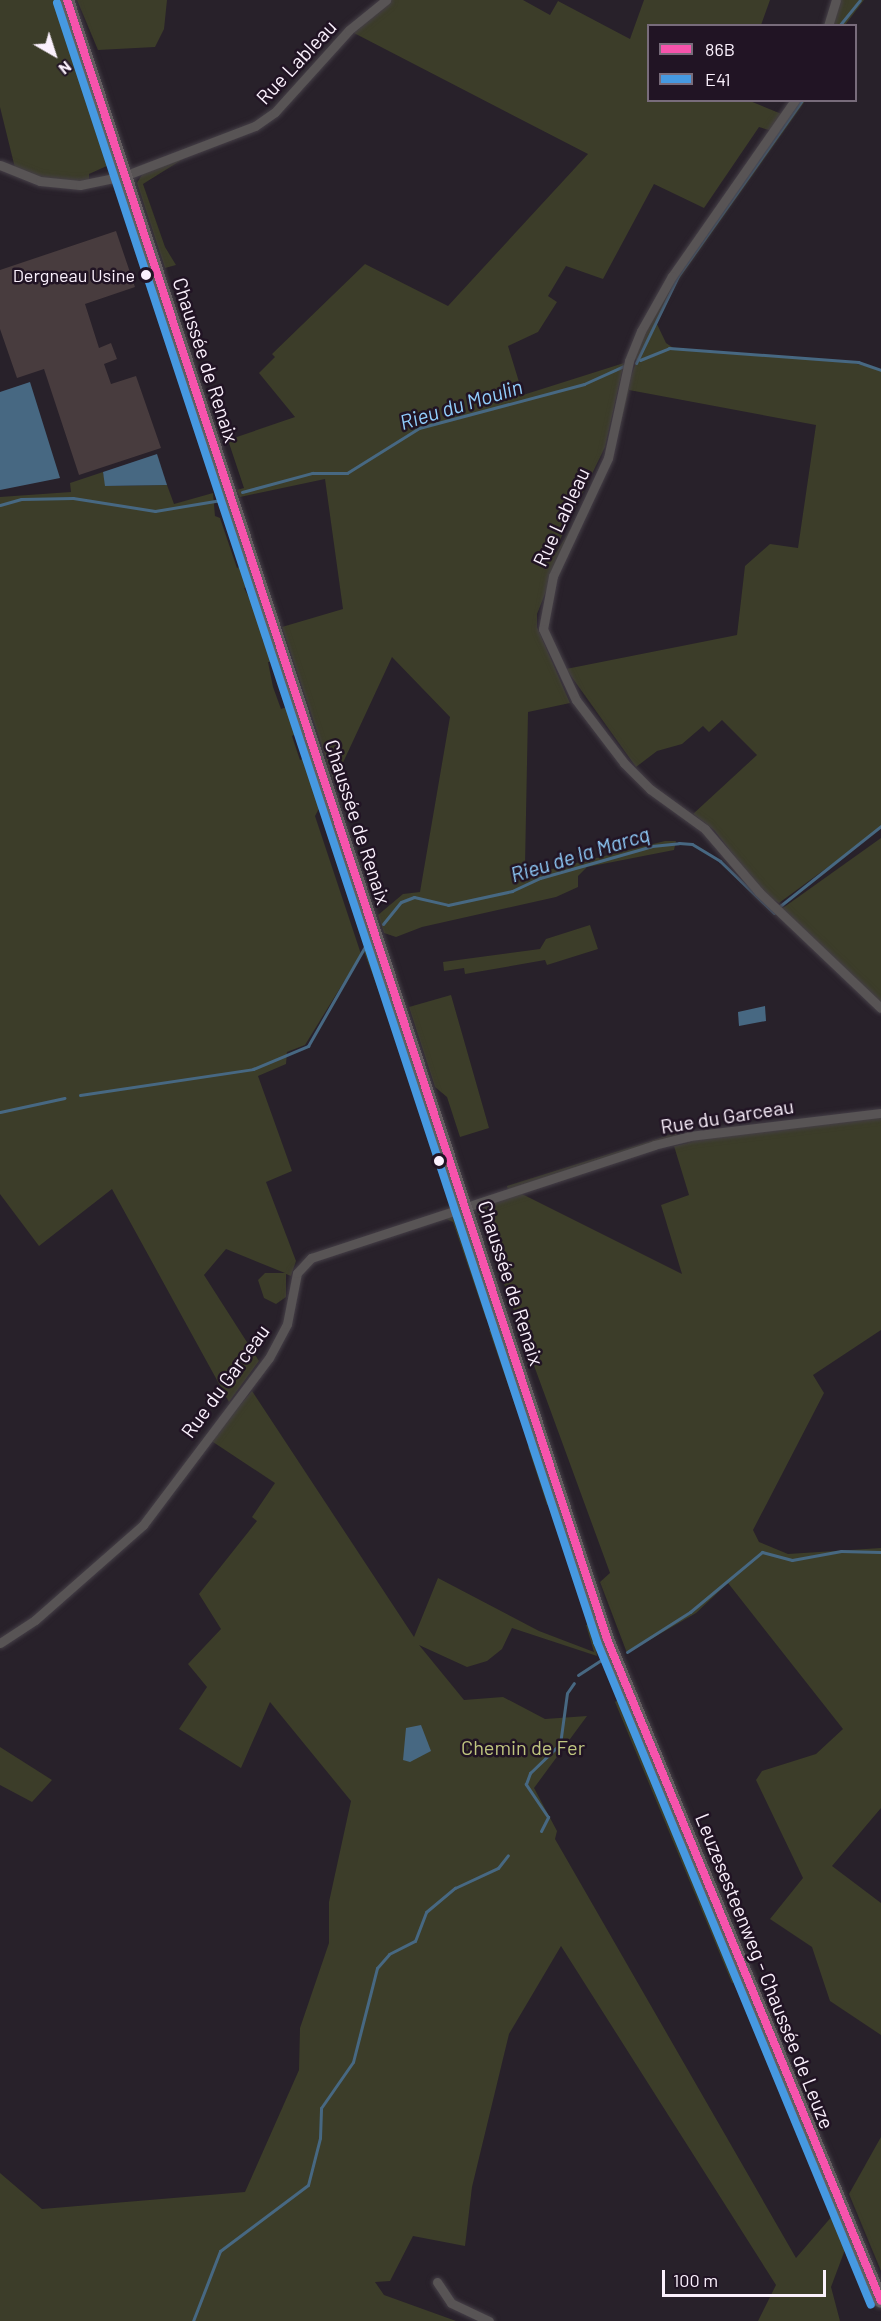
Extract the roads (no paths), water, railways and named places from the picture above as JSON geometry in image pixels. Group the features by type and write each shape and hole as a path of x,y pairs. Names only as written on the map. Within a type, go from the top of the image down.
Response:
{"main road":[{"name":"Chaussée de Renaix","path":"67,0 614,1656"},
{"name":"Leuzesesteenweg - Chaussée de Leuze","path":"614,1656 881,2301"}],"street":[{"name":"Rue Lableau","path":"0,165 57,184 124,176 266,120 349,30 386,0"},
{"path":"829,24 836,0"},
{"name":"Rue Lableau","path":"794,102 672,276 641,331 629,361 608,458 553,576 542,618 547,643 576,700 624,763 650,789 705,830 777,910 881,1008"},
{"name":"Rue du Garceau","path":"0,1643 35,1620 143,1525 269,1358 287,1324 297,1273 311,1258 465,1206 690,1136 881,1113"},
{"path":"437,2282 451,2303 489,2321"}],"water":[{"path":"30,382 60,478 0,490 0,392"},
{"path":"157,454 167,485 105,486 103,472"},
{"path":"765,1006 766,1021 739,1026 738,1012"},
{"path":"421,1725 431,1751 410,1762 403,1760 406,1728"}],"waterway":[{"name":"Rieu du Moulin","path":"841,24 860,0"},
{"name":"Rieu du Moulin","path":"636,363 678,276 801,102"},
{"path":"640,360 669,348 858,362 881,370"},
{"name":"Rieu du Moulin","path":"242,492 312,473 347,473 419,428 584,384 624,366"},
{"name":"Rieu du Moulin","path":"0,505 21,499 73,498 155,511 221,500"},
{"path":"780,906 881,826"},
{"name":"Rieu de la Marcq","path":"383,924 401,902 414,897 448,905 512,891 540,878 652,846 679,843 692,844 720,861 774,913"},
{"name":"Rieu de la Marcq","path":"80,1095 253,1069 308,1046 367,943"},
{"path":"0,1112 64,1098"},
{"path":"627,1652 690,1612 762,1552 792,1560 841,1551 881,1552"},
{"path":"578,1675 601,1660"},
{"path":"541,1831 548,1817 526,1784 530,1773 560,1744 567,1693 574,1683"},
{"path":"193,2321 220,2251 308,2185 320,2138 321,2108 353,2062 377,1968 389,1954 415,1941 426,1912 455,1888 498,1868 508,1855"}],"place":[{"name":"Dergneau Usine","path":"146,275"}],"park label":[{"name":"Chemin de Fer","path":"523,1747"}]}
